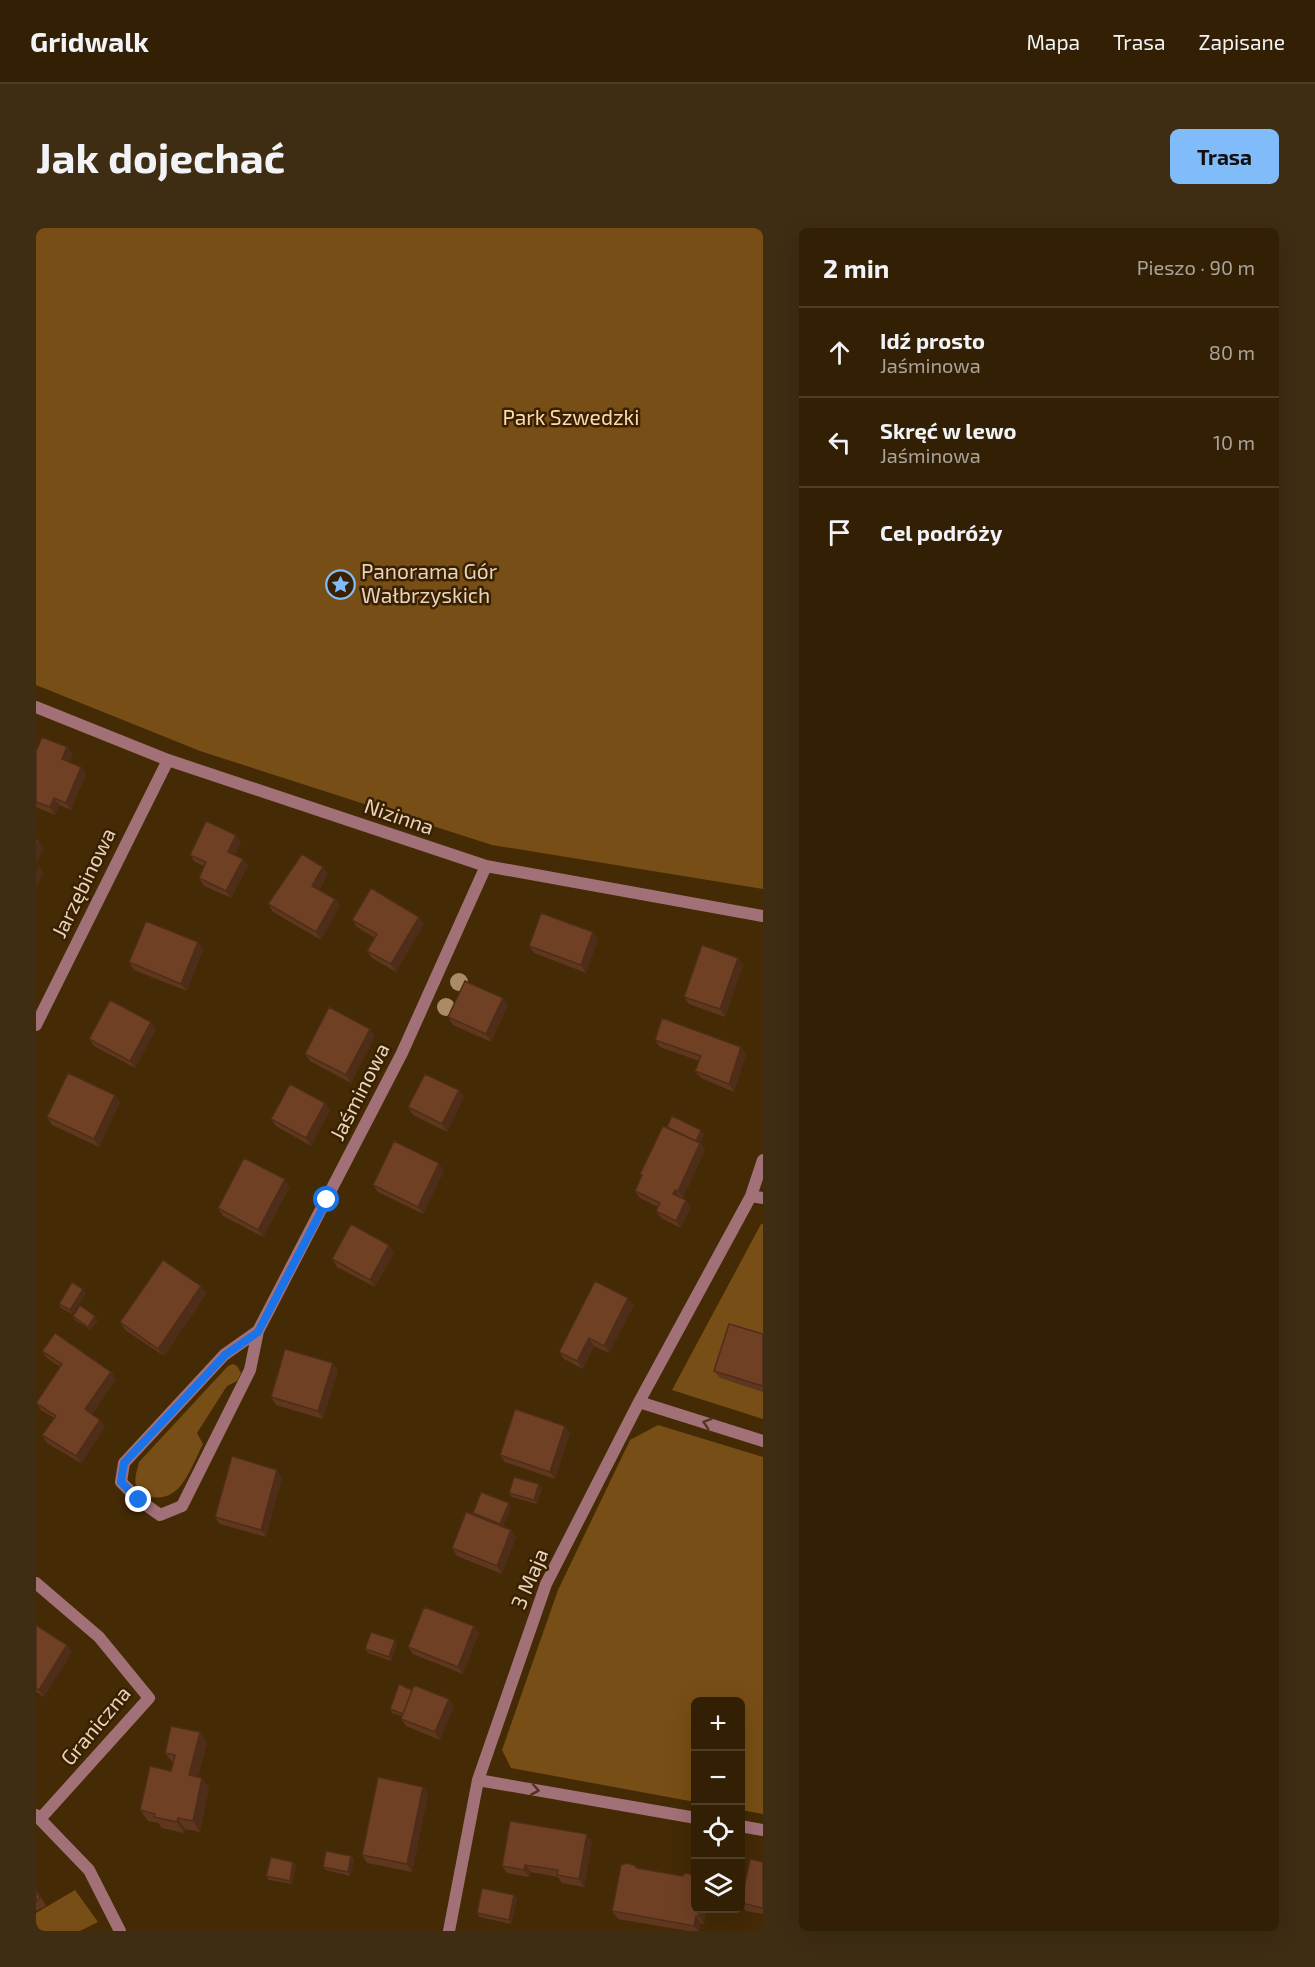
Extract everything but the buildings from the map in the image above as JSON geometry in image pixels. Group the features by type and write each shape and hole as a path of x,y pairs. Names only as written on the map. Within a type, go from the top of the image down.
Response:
{"street":[{"name":"Nizinna","path":"36,707 168,760 486,866 763,915"},
{"name":"Jarzębinowa","path":"36,1024 168,760"},
{"name":"Jaśminowa","path":"258,1332 225,1355 124,1463 121,1482 139,1500 160,1515 182,1506 250,1370 258,1332 402,1053 486,866"},
{"name":"3 Maja","path":"449,1931 478,1780 546,1584 639,1402 757,1197 763,1160"},
{"path":"639,1402 763,1441"},
{"name":"Graniczna","path":"36,1583 99,1637 149,1698 38,1817 89,1870 120,1931"},
{"path":"478,1780 691,1817"},
{"path":"745,1827 763,1830"}],"green space":[{"name":"Park Szwedzki","path":"36,228 763,228 763,889 492,845 200,751 36,685"},
{"path":"763,1224 763,1419 672,1390"},
{"path":"233,1364 241,1373 237,1381 227,1386 197,1433 203,1444 181,1486 165,1497 140,1494 135,1482 139,1462 228,1366"},
{"path":"658,1425 763,1457 763,1814 745,1811 745,1697 691,1697 691,1801 511,1768 502,1750 558,1590 630,1440"},
{"path":"75,1890 98,1922 80,1931 36,1931 36,1913"}],"place":[{"name":"Panorama Gór Wałbrzyskich","path":"340,584"}],"route":[{"path":"139,1500 121,1482 124,1463 225,1355 258,1332 327,1200"}]}
